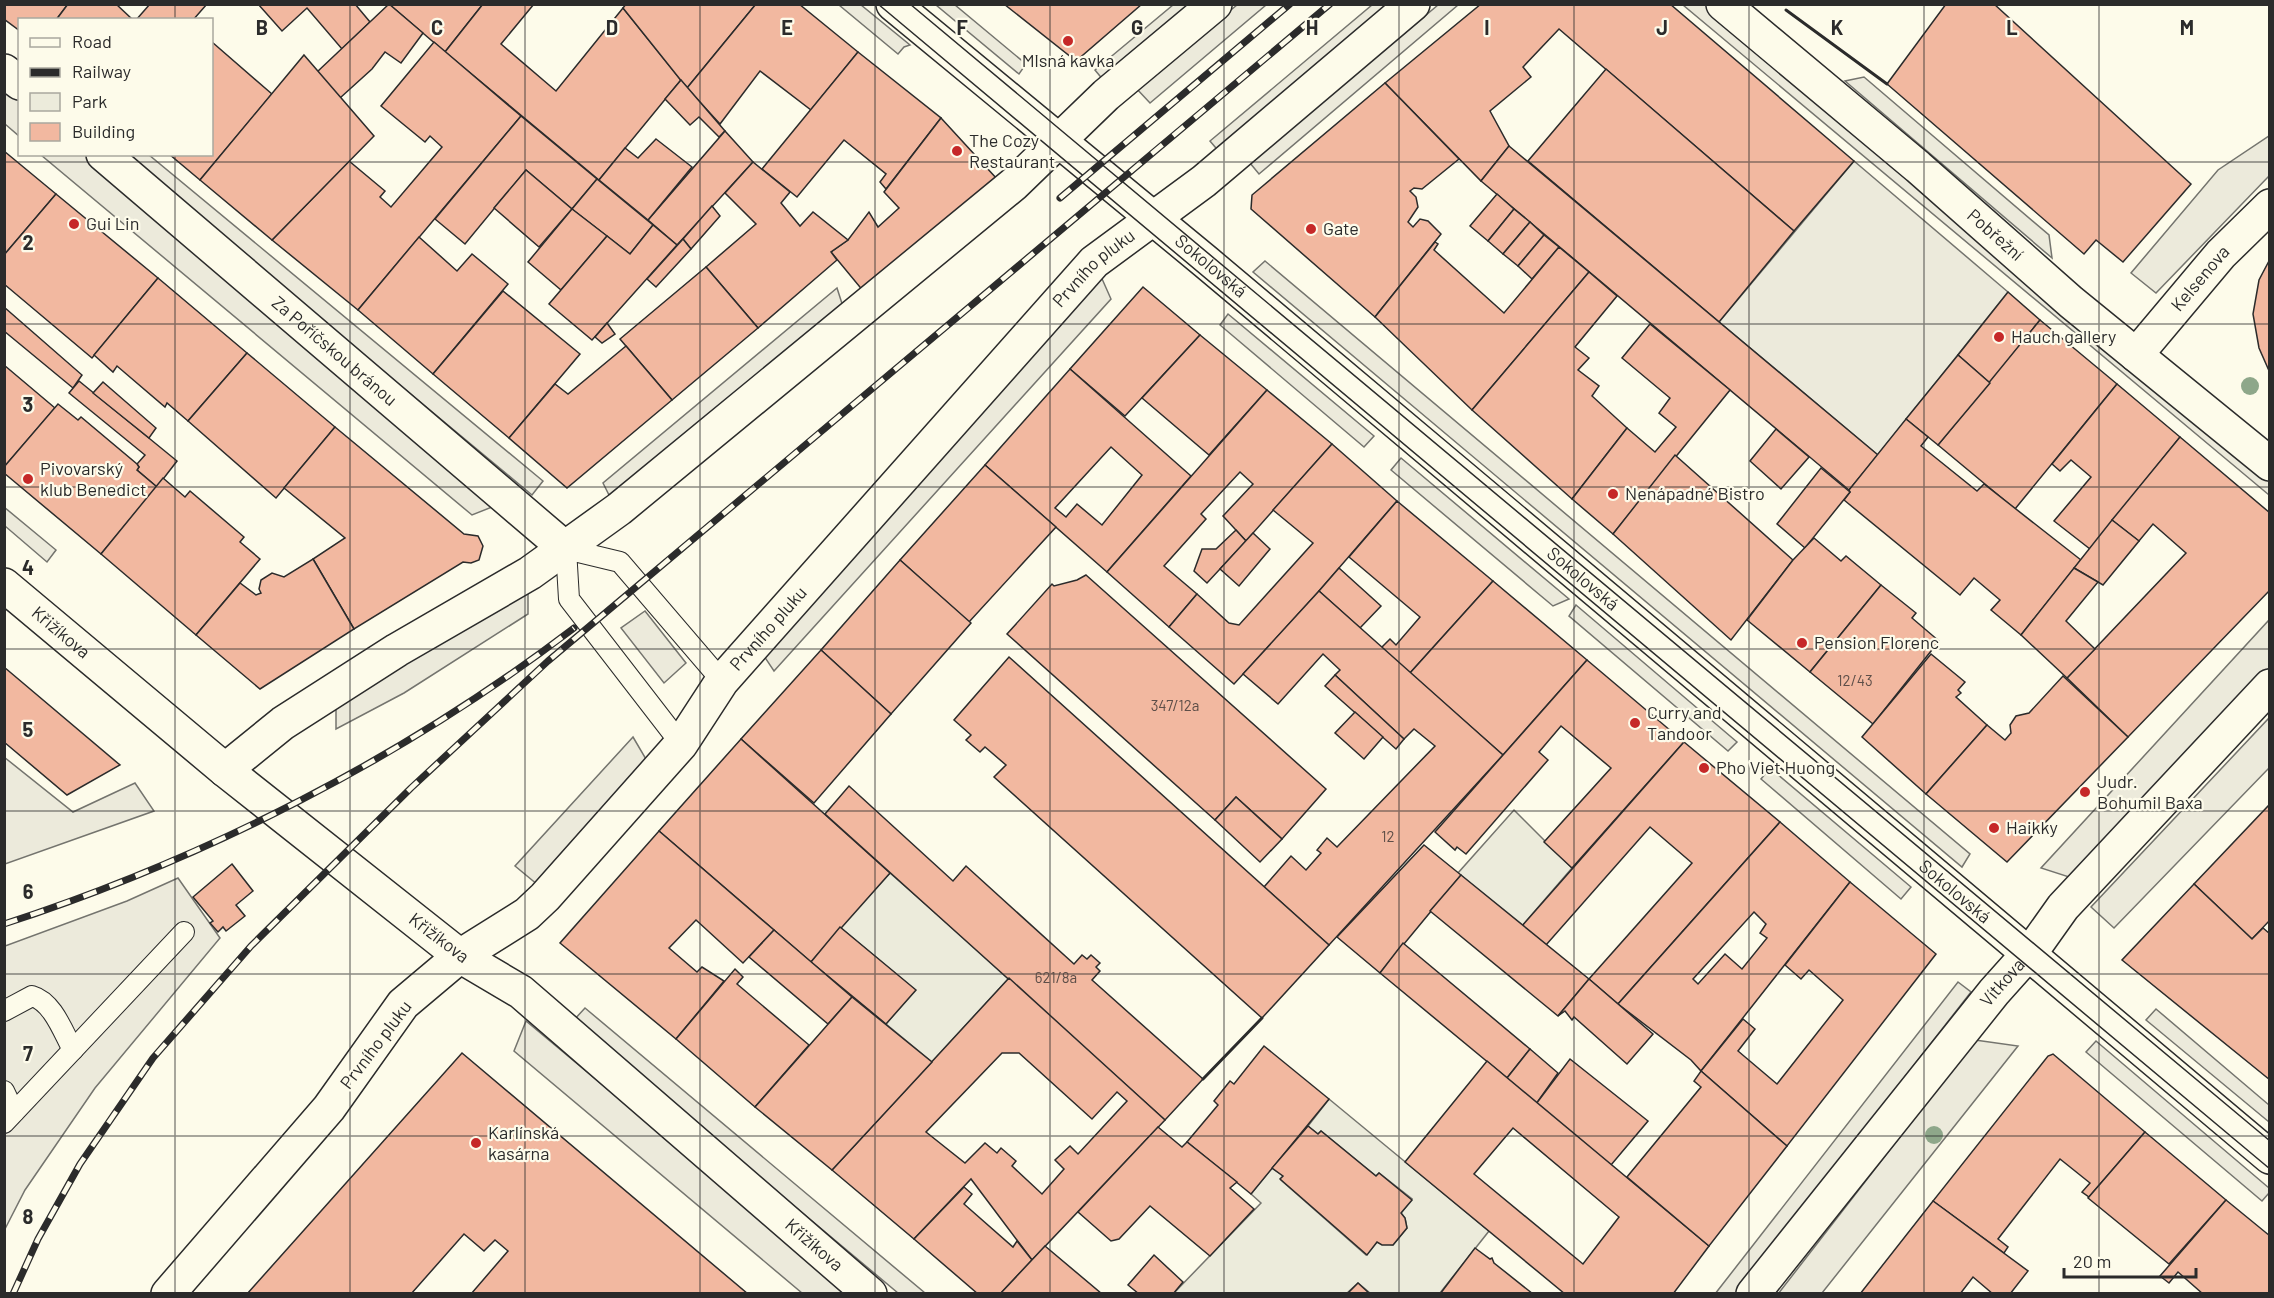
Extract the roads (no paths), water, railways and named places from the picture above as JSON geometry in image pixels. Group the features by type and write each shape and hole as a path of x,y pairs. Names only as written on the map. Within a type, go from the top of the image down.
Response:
{"street":[{"name":"Sokolovská","path":"893,4 1155,220 2270,1157"},
{"path":"225,770 283,723 397,650 566,549 619,509 1014,184 1106,96 1215,4"},
{"name":"Prvního pluku","path":"168,1293 329,1108 403,1005 460,956 527,914 545,897 681,744 722,681 1094,262 1155,220 1204,181 1413,4"},
{"name":"Pobřežní","path":"1723,4 2136,355 2270,464"},
{"path":"4,70 18,81"},
{"name":"Za Poříčskou bránou","path":"105,156 566,549"},
{"name":"Kelsenova","path":"2136,355 2221,254 2270,206"},
{"name":"Křižíkova","path":"4,585 225,770 460,956 520,992 870,1293"},
{"name":"Vítkova","path":"1753,1293 1994,992 2028,954 2063,907 2270,686"}],"lane":[{"path":"681,744 569,599 566,549 620,562 722,681"},
{"path":"9,1118 184,932"},
{"path":"4,1011 32,996 40,998 47,1004 73,1050"},
{"path":"4,1090 9,1118"}],"tram line":[{"path":"878,4 2270,1169"},
{"path":"910,4 2270,1141"}],"railway":[{"path":"1060,198 1290,4"},
{"path":"13,1294 38,1239 80,1164 153,1058 251,946 411,788 548,661 1330,4"},
{"path":"4,924 80,898 155,868 302,800 442,719 509,675 574,628"}],"place":[{"name":"Mlsná kavka","path":"1068,41"},
{"name":"The Cozy Restaurant","path":"957,151"},
{"name":"Gui Lin","path":"74,224"},
{"name":"Gate","path":"1311,229"},
{"name":"Hauch gallery","path":"1999,337"},
{"name":"Pivovarský klub Benedict","path":"28,479"},
{"name":"Nenápadné Bistro","path":"1613,494"},
{"name":"Pension Florenc","path":"1802,643"},
{"name":"Curry and Tandoor","path":"1635,723"},
{"name":"Pho Viet Huong","path":"1704,768"},
{"name":"Judr. Bohumil Baxa","path":"2085,792"},
{"name":"Haikky","path":"1994,828"},
{"name":"Karlínská kasárna","path":"476,1143"}]}
